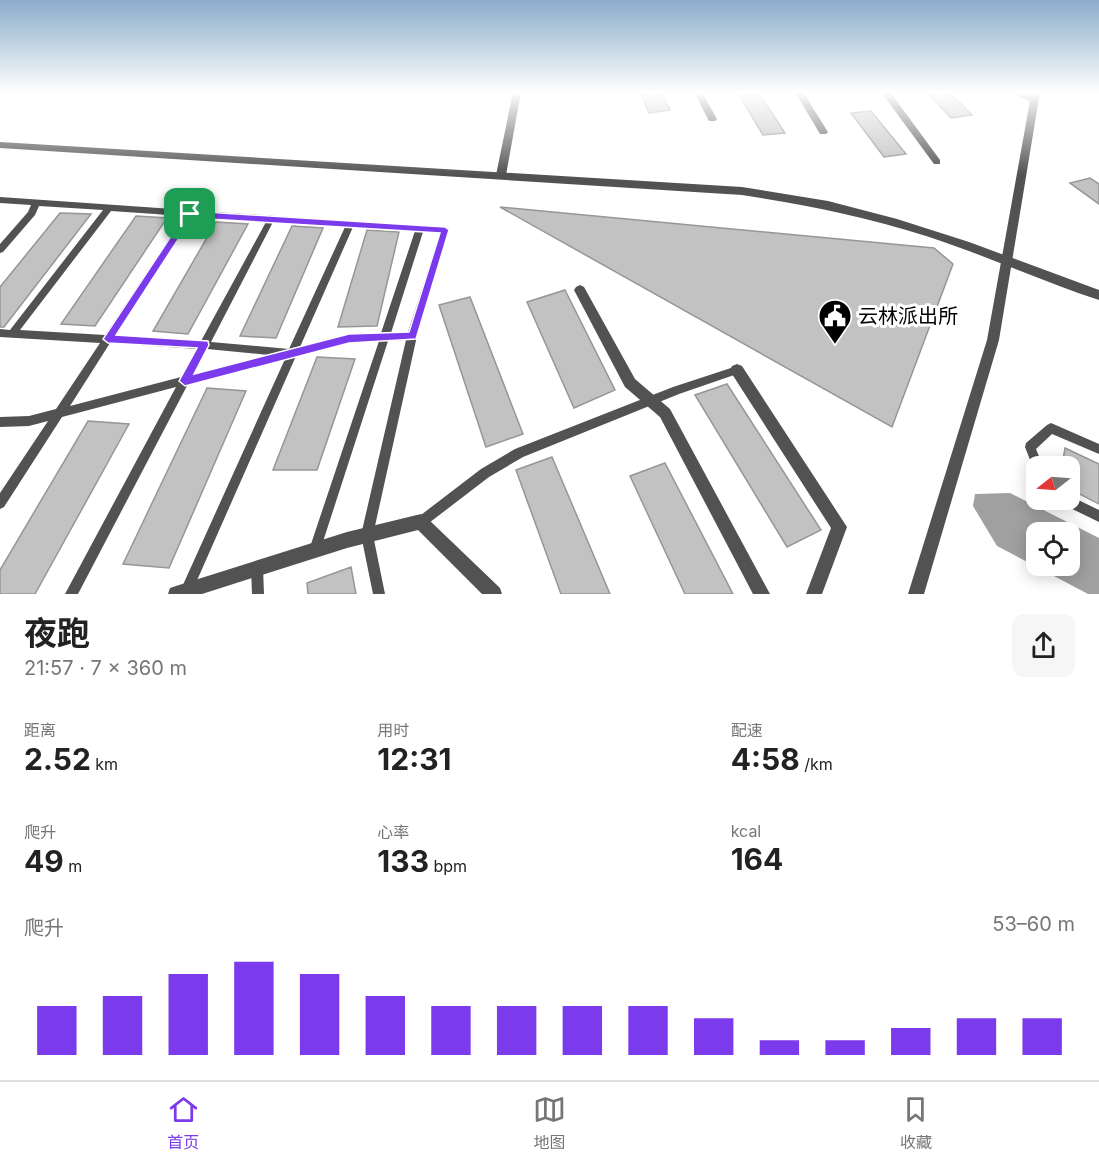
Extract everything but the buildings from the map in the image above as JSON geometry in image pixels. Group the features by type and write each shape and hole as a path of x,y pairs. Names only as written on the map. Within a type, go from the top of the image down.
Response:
{"street":[{"path":"501,174 512,120"},
{"path":"816,120 824,132"},
{"path":"906,120 937,162"},
{"path":"916,594 993,340 1031,120"},
{"path":"0,145 501,174 742,191 818,203 894,223 1008,260 1099,295"},
{"path":"579,290 630,383 665,413 762,594"},
{"path":"737,370 839,527 814,594"},
{"path":"181,592 315,550 421,522 494,594"}],"lane":[{"path":"0,200 445,230 412,336 367,535 379,594"},
{"path":"0,250 32,213 36,203"},
{"path":"13,333 109,208"},
{"path":"0,503 190,214"},
{"path":"71,594 271,219"},
{"path":"181,592 293,353 350,224"},
{"path":"315,550 420,228"},
{"path":"0,333 204,345 293,353"},
{"path":"0,422 29,421 349,338 412,336"},
{"path":"421,522 485,473 519,453 737,370"},
{"path":"1034,456 1030,447 1051,428 1099,449"},
{"path":"1080,507 1099,516"},
{"path":"257,568 258,594"}],"shaded area":[{"path":"1010,493 1026,501 1026,510 1044,510 1067,522 1026,522 1026,561 997,546 973,506 975,494"},
{"path":"1080,528 1099,538 1099,594 1088,594 1054,576 1080,576"}],"place":[{"name":"云林派出所","path":"835,345"}],"route":[{"path":"190,214 445,230 412,336 349,338 185,381 204,345 108,339 190,214"}]}
